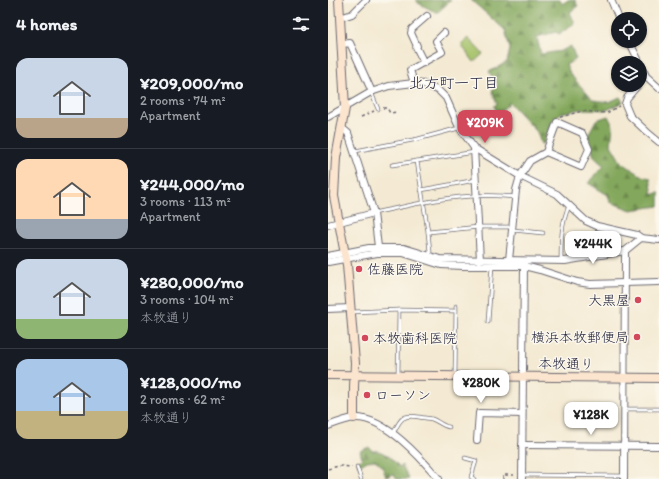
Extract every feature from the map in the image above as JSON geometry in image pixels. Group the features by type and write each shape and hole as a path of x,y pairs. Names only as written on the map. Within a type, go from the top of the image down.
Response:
{"street":[{"path":"339,0 345,108 332,172 331,196 339,222 346,255 355,363 354,418"},
{"path":"340,18 352,14 366,0"},
{"path":"611,0 616,12"},
{"path":"424,62 411,33 412,29 427,16"},
{"path":"414,83 410,70 442,52 436,41 444,33"},
{"path":"342,44 350,43 372,92"},
{"path":"647,77 659,88"},
{"path":"328,117 372,92 388,86 414,83 424,84 439,90 446,98 459,127 475,150 520,176 557,194 581,218 593,225 641,238 659,240"},
{"path":"632,92 627,98 625,104 630,116 659,142"},
{"path":"509,260 515,197 520,176 530,161 546,152 557,122 582,133 589,149 581,167 546,152"},
{"path":"342,128 348,134 355,151 374,213 378,247"},
{"path":"475,150 480,260"},
{"path":"328,225 374,213"},
{"path":"328,256 403,253 441,265 492,266 561,261 625,251 641,238"},
{"path":"328,262 346,255 378,247 404,248 440,259 509,260 524,263 577,282 599,285 659,282"},
{"path":"624,478 625,251"},
{"path":"522,477 524,263"},
{"path":"328,309 350,310"},
{"name":"本牧通り","path":"328,374 455,377 523,376 659,378"},
{"path":"477,440 479,413 522,414"},
{"path":"328,426 354,418 369,420 393,434 412,450 439,479"},
{"path":"522,445 659,446"}],"lane":[{"path":"372,92 378,109"},
{"path":"355,151 418,139 459,127"},
{"path":"392,165 475,150"},
{"path":"417,161 428,232 429,256"},
{"path":"421,190 476,180"},
{"path":"374,213 423,203 477,195 515,197"},
{"path":"561,261 561,243 565,215 569,205"},
{"path":"428,232 479,227 543,233"},
{"path":"488,322 492,266"},
{"path":"455,377 456,306"},
{"path":"350,310 456,311"},
{"path":"398,376 399,310"},
{"path":"624,409 659,409"},
{"path":"393,434 400,421 409,415 432,419 441,425 449,427"},
{"path":"465,458 476,461 471,476 474,479"},
{"path":"357,467 361,479"},
{"path":"522,477 624,478"}],"path":[{"path":"558,118 582,111 607,113 618,106"},
{"path":"328,469 338,466 357,467"},
{"path":"502,479 503,475 522,477"}],"green space":[{"path":"415,0 451,0 437,13"},
{"path":"471,0 560,0 562,4 568,0 575,0 578,6 570,12 575,24 559,34 556,32 537,37 541,54 561,51 571,46 576,59 566,65 570,74 593,100 609,102 620,97 623,102 607,110 582,109 561,113 554,120 543,144 541,144 537,132 510,103 498,113 494,106 497,104 492,91 498,85 489,72 507,62 510,49 505,30"},
{"path":"468,38 483,54 474,62 462,46 462,43"},
{"path":"608,116 613,126 611,145 621,162 642,176 650,178 653,195 659,192 659,206 631,210 610,202 608,195 588,183 604,166 594,157 588,135 596,120"},
{"path":"369,447 372,451 384,453 400,467 402,465 409,479 397,479 394,474 386,477 382,466 375,460 367,461 359,466 357,462 362,459 360,451"}],"place":[{"name":"佐藤医院","path":"359,269"},
{"name":"大黒屋","path":"638,300"},
{"name":"横浜本牧郵便局","path":"637,337"},
{"name":"本牧歯科医院","path":"365,338"},
{"name":"ローソン","path":"367,395"}],"district":[{"name":"北方町一丁目","path":"454,83"}]}
